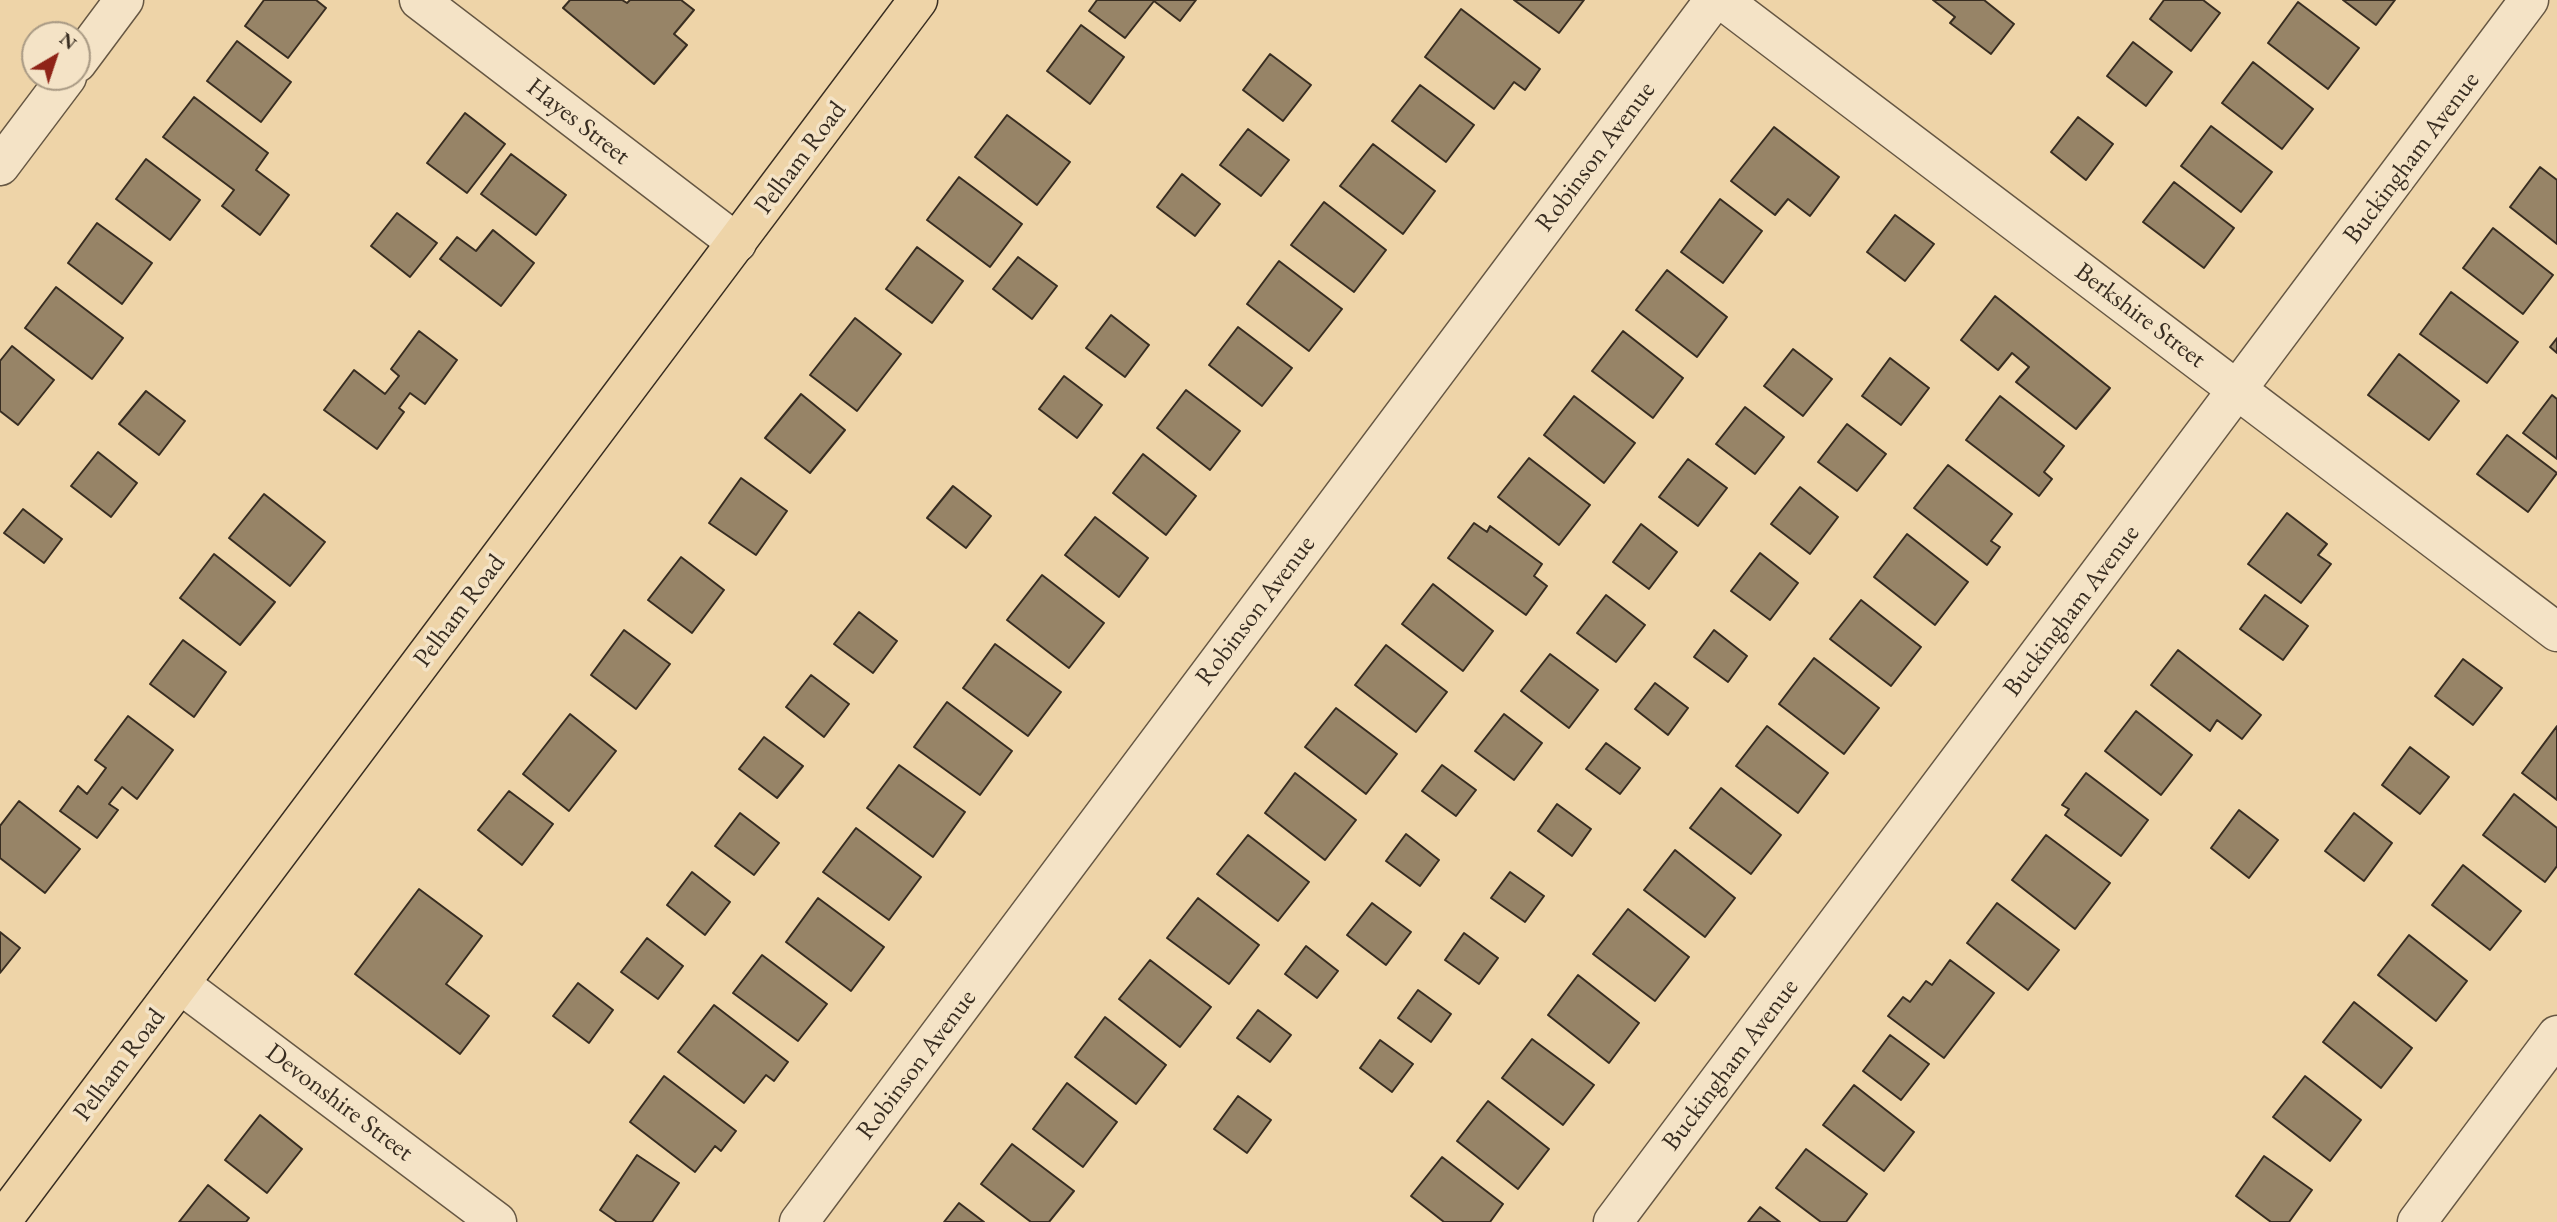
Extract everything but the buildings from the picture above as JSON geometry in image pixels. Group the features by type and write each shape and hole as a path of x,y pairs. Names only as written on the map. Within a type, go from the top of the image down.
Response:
{"main road":[{"name":"Pelham Road","path":"1,1222 919,0"}],"street":[{"path":"91,44 124,0"},
{"name":"Hayes Street","path":"419,0 737,243"},
{"name":"Robinson Avenue","path":"799,1222 1714,0"},
{"name":"Berkshire Street","path":"1722,0 2557,632"},
{"name":"Buckingham Avenue","path":"1614,1222 2529,0"},
{"path":"0,166 56,91"},
{"name":"Devonshire Street","path":"180,984 497,1222"},
{"path":"2417,1222 2557,1035"}]}
